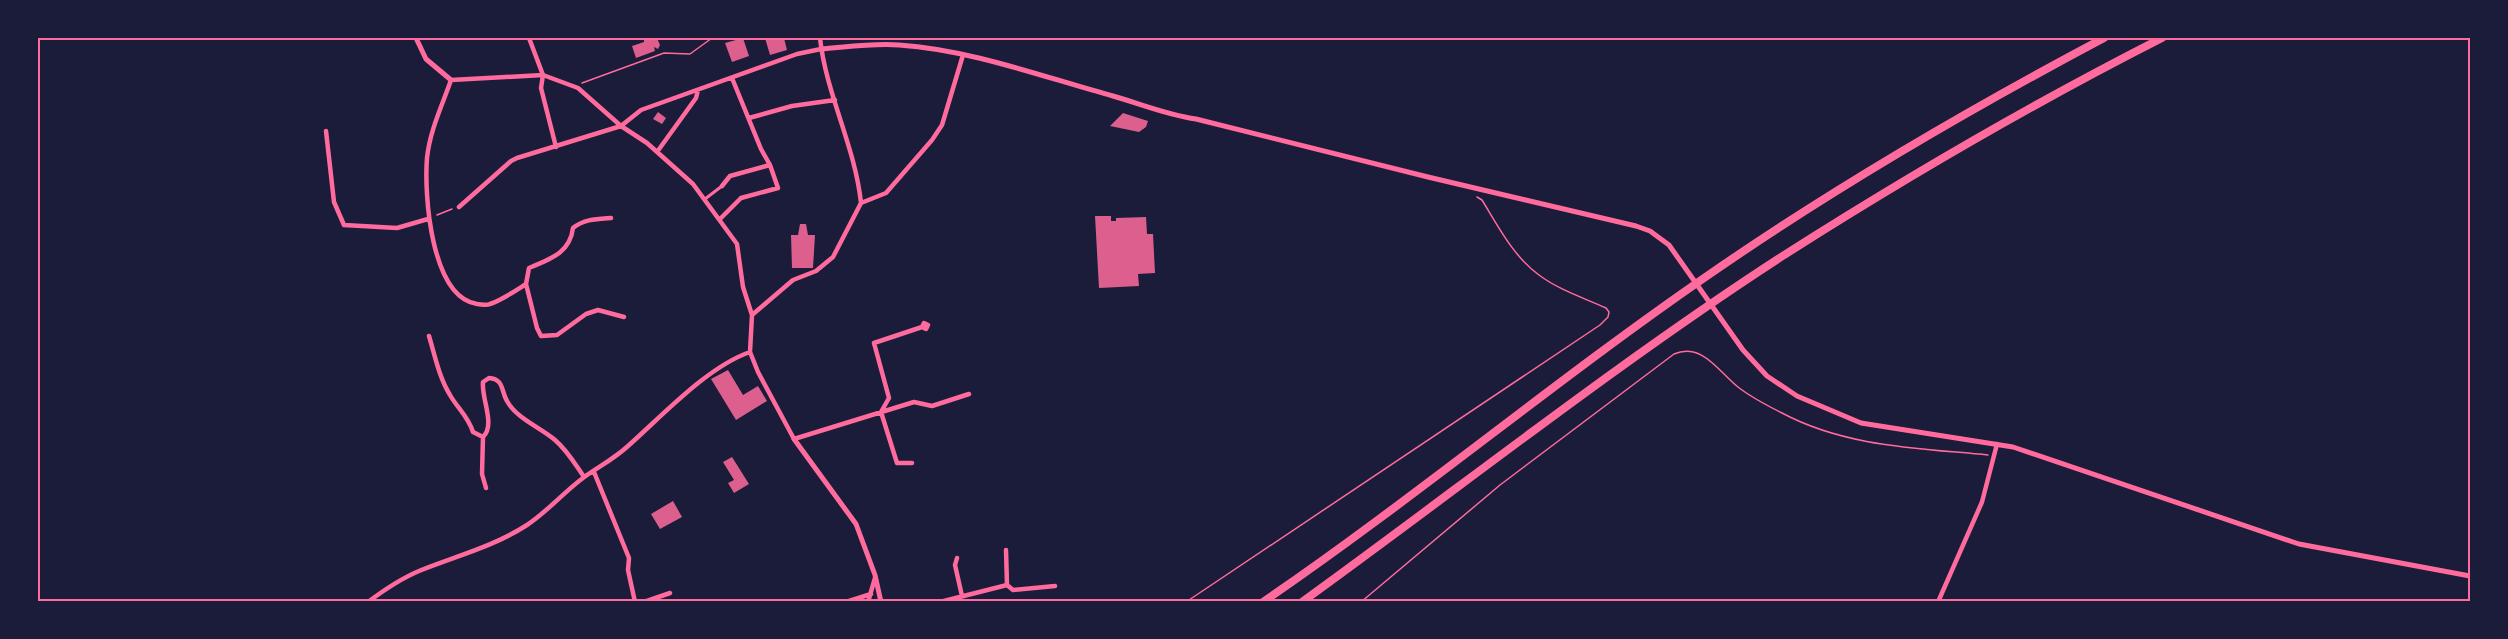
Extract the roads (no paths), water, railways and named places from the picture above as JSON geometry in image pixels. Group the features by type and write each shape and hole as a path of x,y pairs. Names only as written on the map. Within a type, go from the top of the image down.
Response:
{"highway":[{"path":"1263,602 1600,352 1708,275 1902,151 2104,38"},
{"path":"1302,602 1617,370 1780,258 1970,142 2162,38"}],"street":[{"path":"416,38 426,59 452,80 543,75 578,88 693,184 737,244 743,287 752,315 750,352 758,372 794,439 856,524 875,575 881,602"},
{"path":"529,38 543,75 541,88 556,147"},
{"path":"752,315 793,280 816,271 833,257 861,203 859,183 821,49 820,38"},
{"path":"459,207 511,161 621,126 641,110 797,54 843,47 900,45 963,55 1138,103 1172,116 1197,119 1438,180 1630,225 1660,237 1669,244 1743,350 1767,376 1781,387 1821,407 1861,423 1997,444 2068,464 2299,544 2470,576"},
{"path":"861,203 886,194 932,140 942,125 963,55"},
{"path":"720,219 741,198 777,188 770,165 732,78"},
{"path":"452,80 431,136 428,159 428,219 442,273 453,289 468,302 488,305 526,284"},
{"path":"657,152 696,98 698,90"},
{"path":"749,118 792,106 835,100"},
{"path":"326,131 334,202 344,225 397,228 428,219"},
{"path":"705,199 722,186 730,176 770,165"},
{"path":"611,218 579,223 573,228 572,241 558,256 529,268 526,284 537,328 542,336 556,335 586,314 598,310 624,318"},
{"path":"912,463 897,463 881,412 889,398 874,343 922,327"},
{"path":"429,336 440,376 451,397 465,414 473,432 483,437"},
{"path":"368,602 396,582 419,571 504,540 530,523 584,477 627,447 676,401 735,358 750,352"},
{"path":"486,488 482,474 483,437 489,426 482,390 483,382 489,378 495,378 501,383 507,401 527,422 564,448 584,477"},
{"path":"794,439 914,402 932,406 969,394"},
{"path":"1938,602 1982,502 1997,444"},
{"path":"594,471 629,558 628,570 636,601"},
{"path":"1006,550 1007,585 1012,590 1055,586"},
{"path":"957,558 955,565 962,596"},
{"path":"868,602 875,575"},
{"path":"940,602 1007,585"},
{"path":"644,602 670,593"},
{"path":"846,602 871,594"}]}
